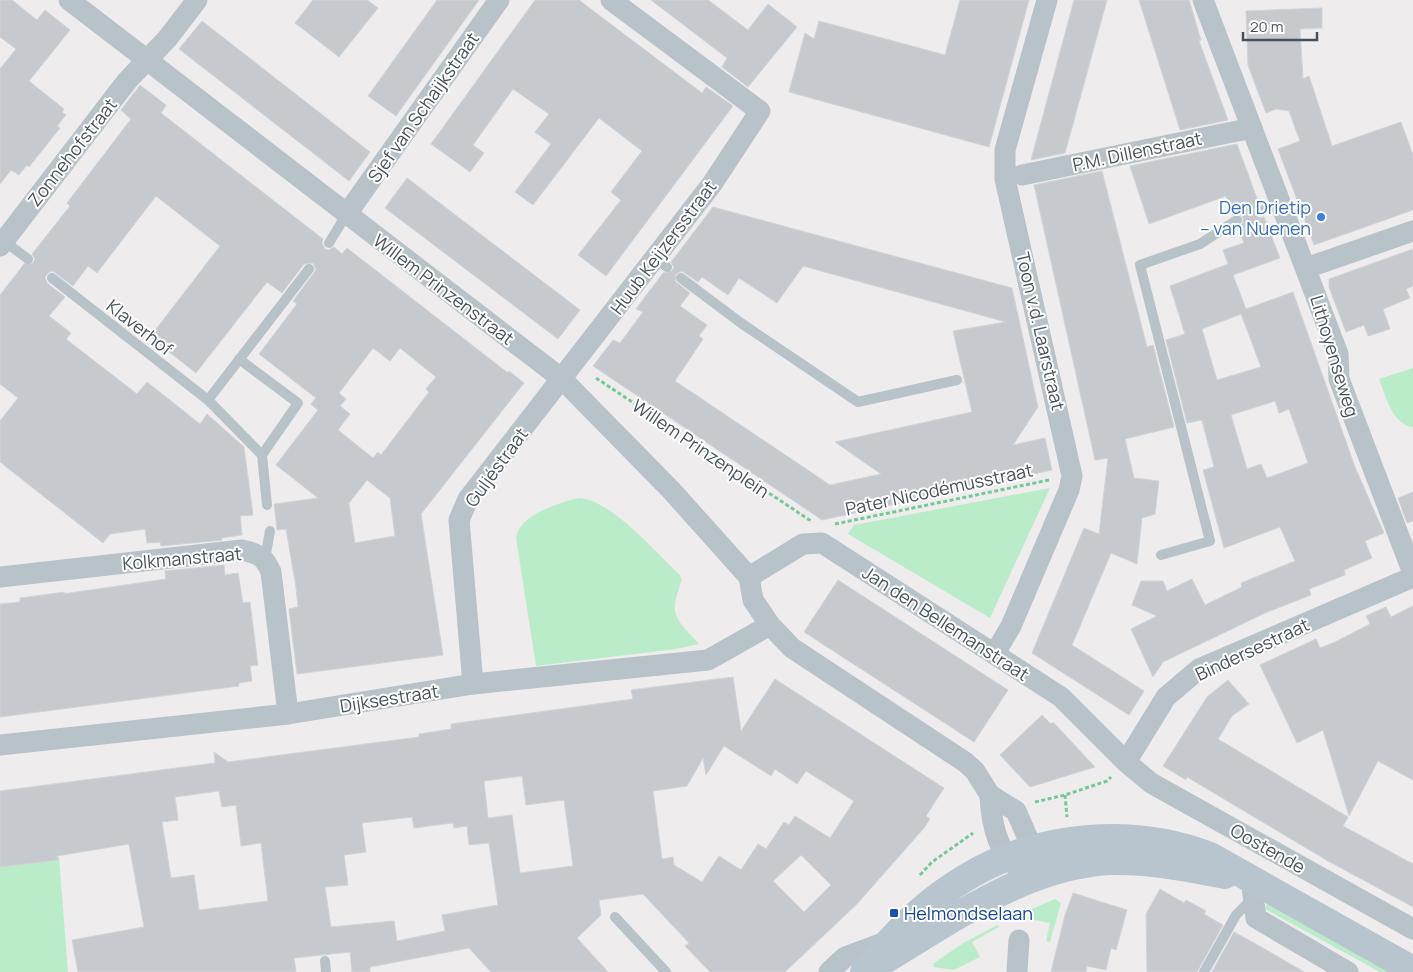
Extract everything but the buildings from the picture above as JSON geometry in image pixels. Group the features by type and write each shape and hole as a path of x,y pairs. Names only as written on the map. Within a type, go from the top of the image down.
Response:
{"main road":[{"name":"Oostende","path":"864,972 888,941 947,890 968,876 1006,858 1033,850 1085,839 1149,840 1197,851 1224,863 1252,888"},
{"name":"Oostende","path":"864,972 979,904 1030,879 1072,866 1110,861 1158,863 1252,888 1413,970"}],"street":[{"name":"Willem Prinzenstraat","path":"68,0 346,215 568,371 671,490 749,576"},
{"name":"Zonnehofstraat","path":"2,243 127,81 197,0"},
{"name":"Sjef van Schaijkstraat","path":"346,215 499,0"},
{"name":"Huub Keijzersstraat","path":"568,371 661,263 760,111 611,0"},
{"name":"Toon v.d. Laarstraat","path":"995,653 1011,626 1069,490 1072,476 1062,424 1005,179 1004,163 1005,150 1047,0"},
{"name":"Lithoyenseweg","path":"1203,0 1252,128 1271,208 1306,268 1338,354 1339,379 1413,573"},
{"name":"P.M. Dillenstraat","path":"1022,175 1252,128"},
{"path":"1306,268 1413,231"},
{"name":"Guljéstraat","path":"473,684 459,520 468,499 568,371"},
{"path":"825,538 803,544 749,576 753,600 770,625 792,648 965,762 975,771 990,795 993,823 1006,858 1030,879"},
{"name":"Jan den Bellemanstraat","path":"825,538 1061,697 1126,762"},
{"name":"Kolkmanstraat","path":"0,577 242,550 254,553 265,559 271,572 288,714"},
{"name":"Bindersestraat","path":"1126,762 1166,697 1200,669 1413,577"},
{"name":"Dijksestraat","path":"0,745 288,714 473,684 708,660 770,625"},
{"name":"Oostende","path":"1126,762 1151,783 1413,929"},
{"path":"990,795 1016,811 1033,850 1030,879"},
{"path":"1252,888 1256,918 1348,972"},
{"path":"1017,972 1019,940"},
{"path":"828,972 845,956 888,941"}],"lane":[{"path":"329,243 346,215"},
{"path":"1161,555 1210,542 1140,265 1200,244 1237,220"},
{"path":"2,243 28,260"},
{"path":"208,400 309,269"},
{"name":"Klaverhof","path":"52,278 208,400 262,455"},
{"path":"681,278 741,323 858,402 957,380"},
{"path":"239,359 298,404 262,455 267,505"},
{"path":"265,559 270,531"},
{"path":"1204,972 1252,888"},
{"path":"615,917 666,972"}],"path":[{"name":"Willem Prinzenplein","path":"568,371 825,538"},
{"name":"Pater Nicodémusstraat","path":"825,538 834,524 1072,476"},
{"path":"1065,795 1108,781 1126,762"}],"green space":[{"path":"1413,368 1413,427 1411,427 1399,420 1390,408 1379,379"},
{"path":"1050,488 990,618 848,534 854,525"},
{"path":"578,498 604,507 618,517 632,528 680,575 682,580 675,601 676,615 684,628 699,644 676,649 536,666 516,538 524,522 532,516 560,503"},
{"path":"59,857 68,972 0,972 0,863"},
{"path":"1055,899 1061,903 1050,942 1046,941 1050,923 1030,919 1027,911"},
{"path":"1267,903 1393,972 1380,972 1265,909"},
{"path":"998,925 999,927 972,942 980,957 954,970 933,967 934,963 965,942"}],"place":[{"name":"Den Drietip – van Nuenen","path":"1321,217"},
{"name":"Helmondselaan","path":"894,913"}]}
